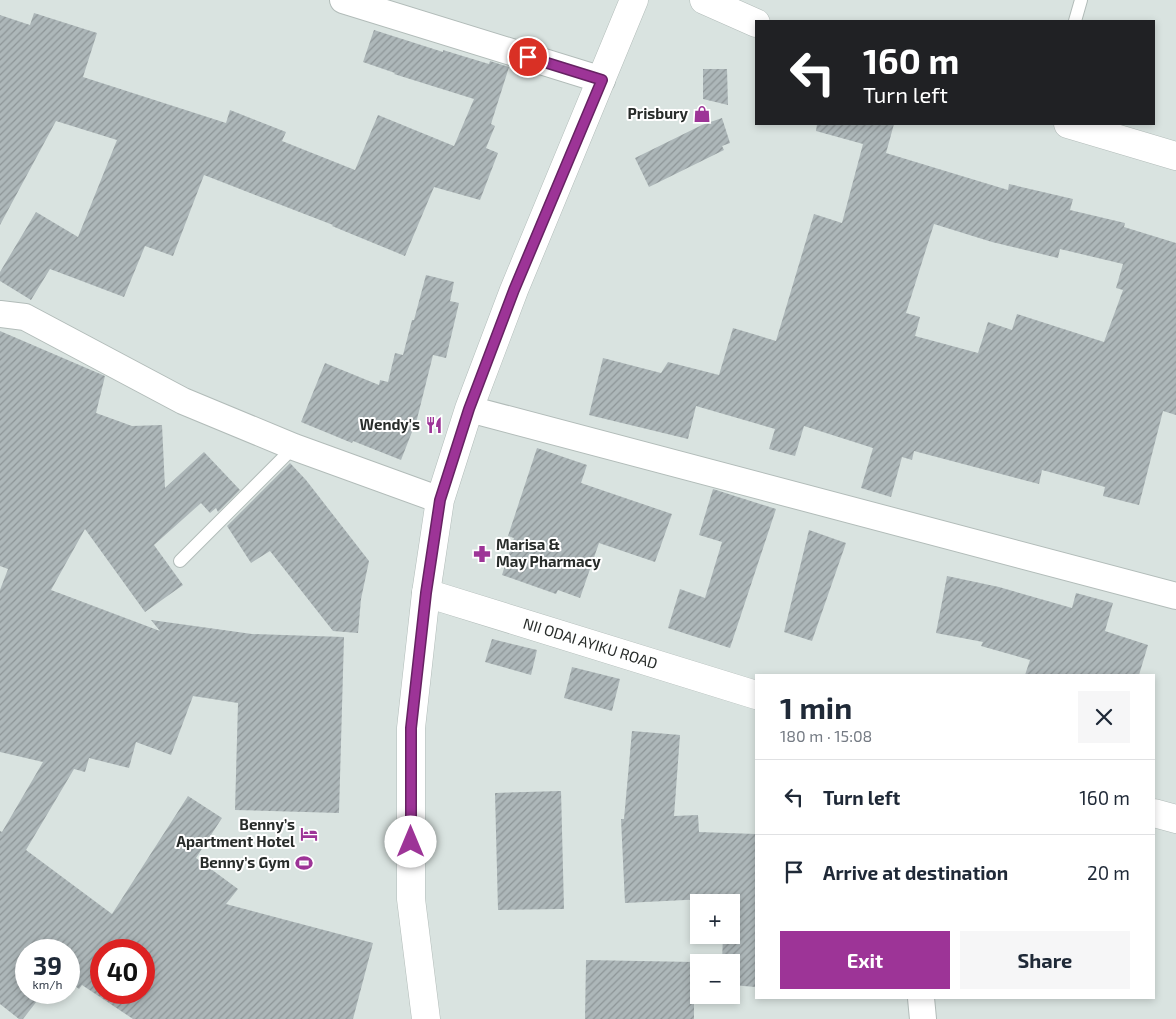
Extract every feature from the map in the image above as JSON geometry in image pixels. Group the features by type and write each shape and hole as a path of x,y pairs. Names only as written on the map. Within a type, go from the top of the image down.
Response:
{"street":[{"path":"344,0 602,80"},
{"path":"426,1019 412,899 411,728 426,593 440,500 469,409 514,290 634,0"},
{"path":"704,0 755,23"},
{"path":"1071,125 1176,156"},
{"path":"0,314 26,317 183,401 294,447 440,500"},
{"path":"469,409 1176,596"},
{"name":"NII ODAI AYIKU ROAD","path":"426,593 755,695"},
{"path":"1155,813 1176,819"},
{"path":"921,999 923,1019"}],"lane":[{"path":"1075,20 1081,0"},
{"path":"180,561 294,447"}],"building":[{"path":"34,13 97,33 83,77 226,123 230,110 286,132 282,141 355,170 378,115 454,146 474,99 394,74 363,62 374,30 443,52 443,50 489,64 490,61 509,67 491,124 495,126 486,148 498,153 480,200 434,187 405,256 333,225 204,175 173,256 145,246 124,297 50,269 31,300 0,281 0,272 36,212 78,237 117,140 56,121 0,225 0,15 30,25"},
{"path":"703,69 727,69 728,105 703,99"},
{"path":"722,118 730,143 722,146 724,150 649,187 635,158 702,125"},
{"path":"817,125 894,125 886,153 1008,190 1009,184 1073,199 1070,210 1125,223 1124,227 1176,243 1176,415 1163,411 1139,505 1103,496 1105,487 1042,470 1039,484 914,451 912,460 902,457 891,497 861,488 873,448 804,426 795,456 769,449 775,429 696,406 688,439 589,415 603,358 661,373 668,362 719,375 733,328 776,341 814,214 842,223 863,144 816,131","holes":["934,224 992,242 1058,258 1060,249 1123,264 1116,288 1123,290 1104,342 1017,314 1012,330 988,322 978,353 915,336 920,317 906,313"]},
{"path":"426,275 454,282 450,301 459,303 446,358 433,355 417,419 401,460 353,441 352,443 301,422 325,363 379,385 380,380 388,382 395,353 403,355"},
{"path":"0,331 105,376 96,413 132,426 162,425 165,488 204,452 240,490 218,512 216,508 210,513 201,503 154,545 183,585 145,612 85,529 51,590 160,631 151,620 252,634 344,637 339,813 235,810 238,703 193,696 171,755 136,742 129,768 89,758 85,772 74,769 26,850 112,914 188,796 222,818 196,858 238,889 226,904 373,943 353,1019 133,1019 110,1004 155,1004 155,939 90,939 90,990 82,985 80,988 80,939 15,939 15,1004 35,1004 23,1019 19,1019 0,1004 0,831 2,832 43,762 0,752 0,590 8,569 0,566"},
{"path":"537,448 587,465 581,483 672,514 655,562 599,543 580,598 558,590 556,594 502,575 514,538 508,536"},
{"path":"290,463 306,480 369,561 361,599 358,633 333,631 270,551 251,563 227,526"},
{"path":"713,489 776,509 730,648 668,628 680,589 705,598 722,542 699,535"},
{"path":"809,530 846,543 812,641 784,632"},
{"path":"947,576 999,587 1072,608 1076,593 1113,603 1105,631 1148,645 1139,674 1025,674 1030,660 981,646 983,642 936,633"},
{"path":"492,639 537,650 531,675 485,662"},
{"path":"572,667 620,679 612,711 564,698"},
{"path":"632,731 680,735 674,816 698,815 699,832 755,834 755,987 740,986 740,954 722,954 723,944 740,944 740,894 690,894 690,900 625,903 621,819 624,819"},
{"path":"561,791 564,909 498,910 495,793"},
{"path":"586,960 690,962 690,1004 694,1004 694,1019 585,1019"}],"place":[{"name":"Prisbury","path":"702,114"},
{"name":"Wendy's","path":"434,425"},
{"name":"Marisa & May Pharmacy","path":"482,554"},
{"name":"Benny’s Apartment Hotel","path":"309,834"},
{"name":"Benny’s Gym","path":"304,863"}],"route":[{"path":"411,842 411,728 426,593 440,500 469,409 514,290 602,80 528,57"}]}
